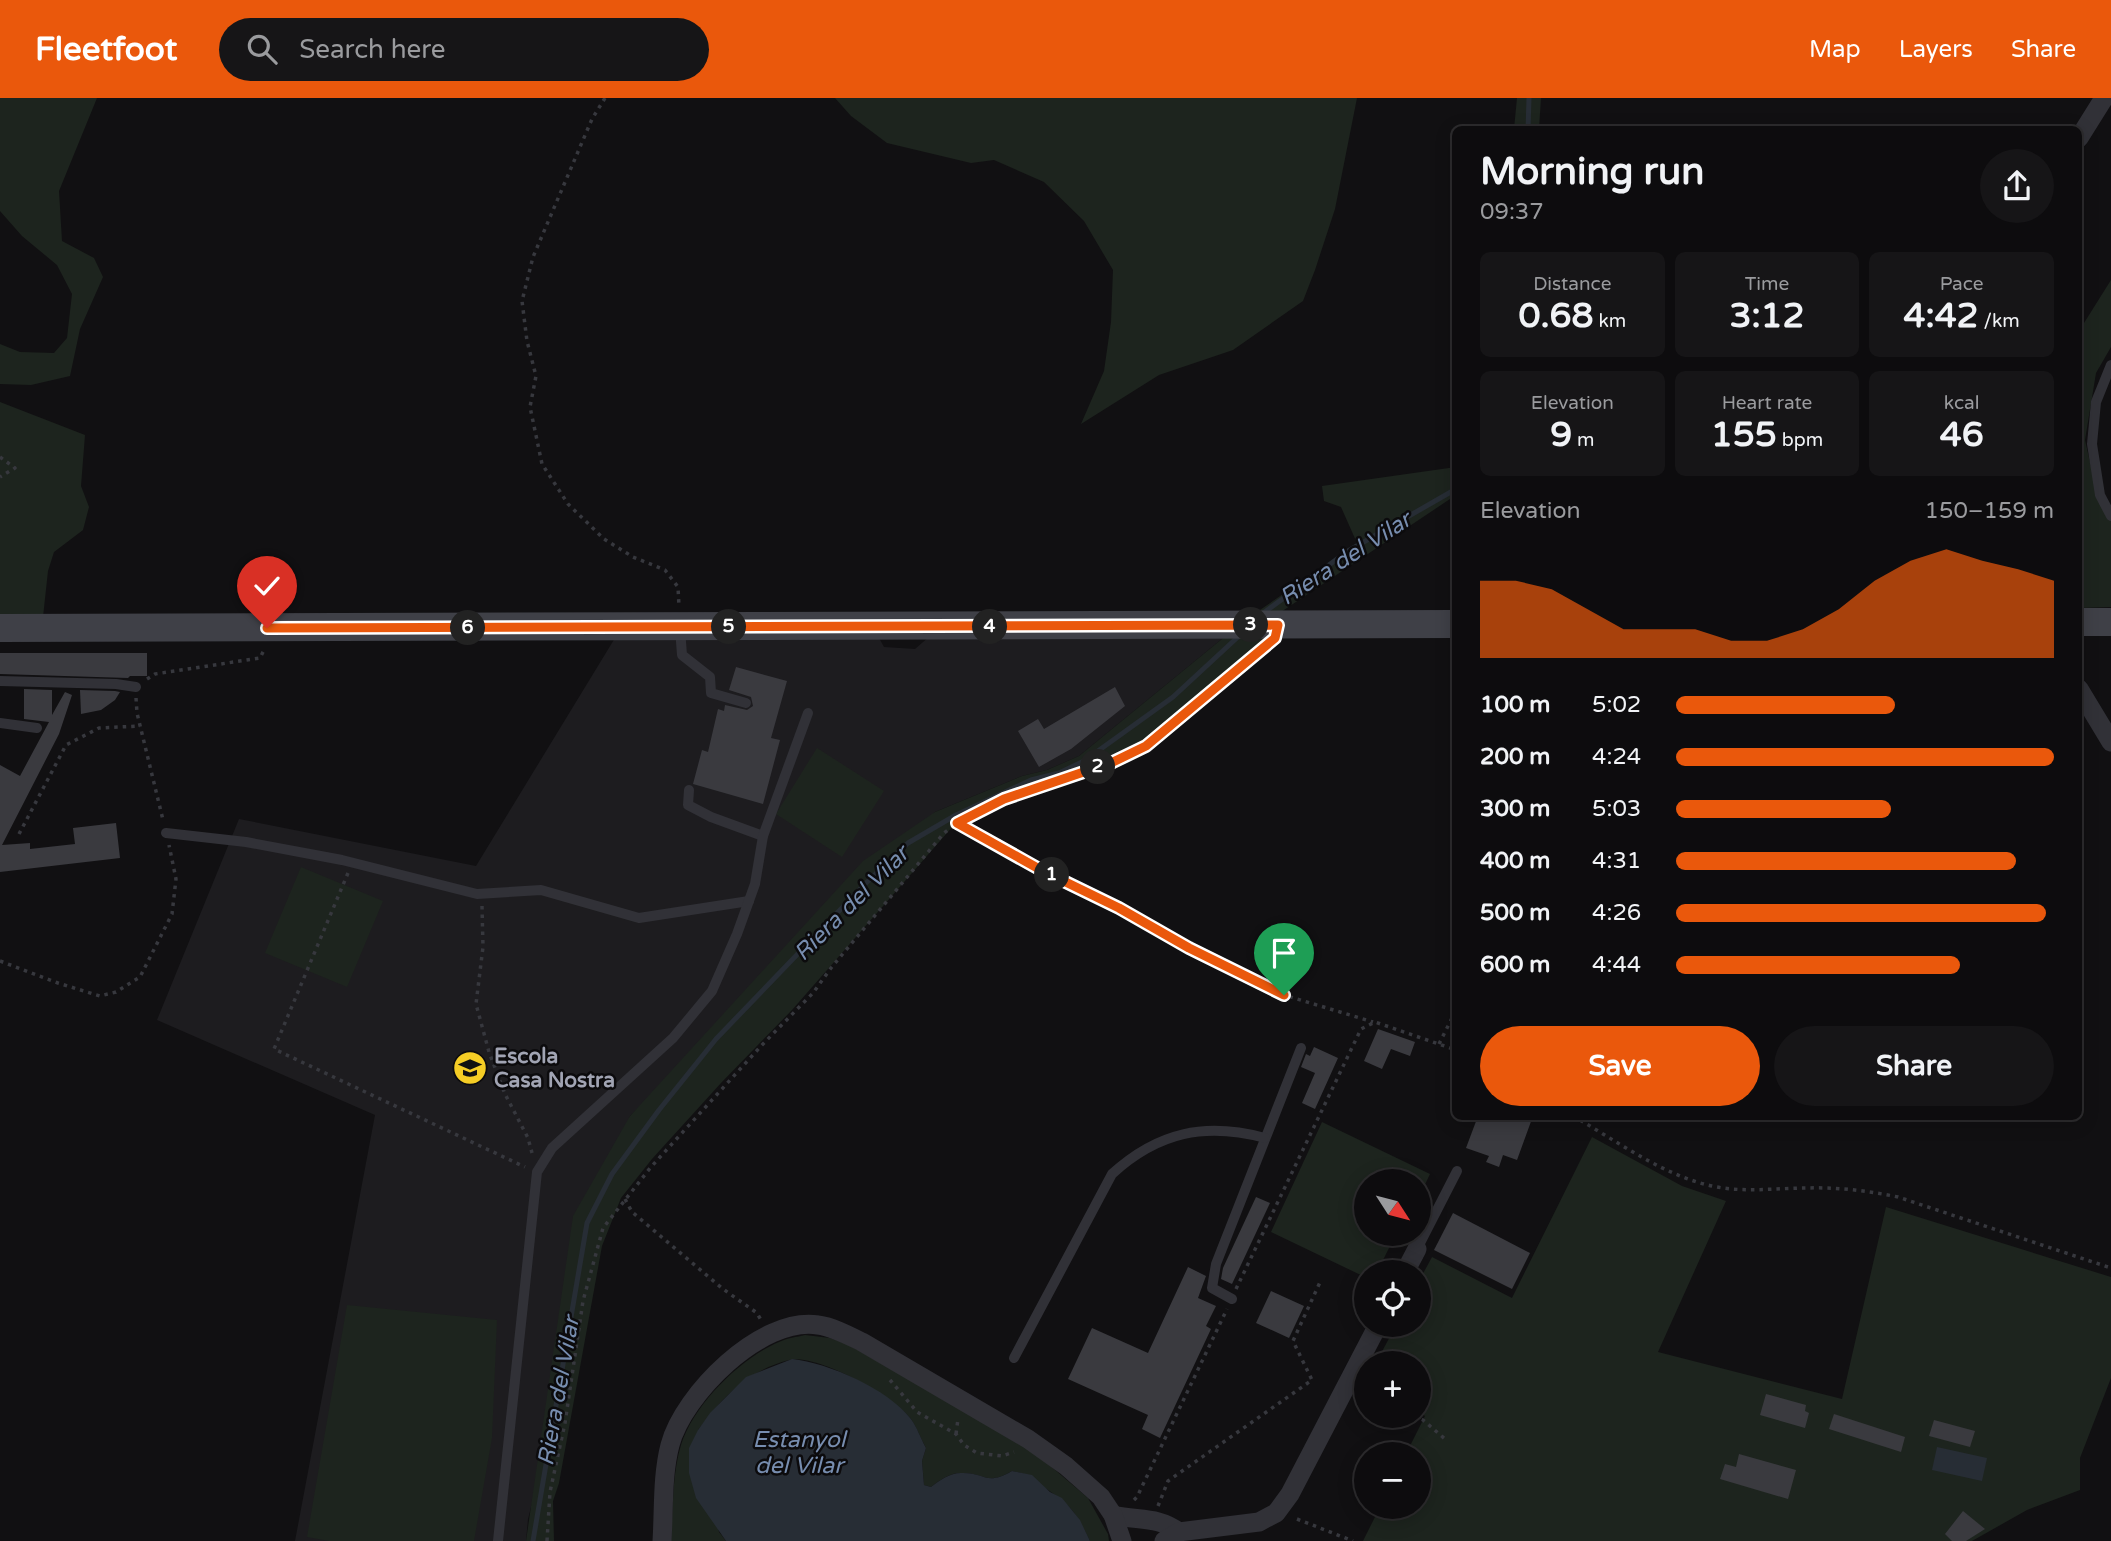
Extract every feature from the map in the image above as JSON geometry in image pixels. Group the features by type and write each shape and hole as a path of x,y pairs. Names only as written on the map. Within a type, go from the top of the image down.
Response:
{"main road":[{"path":"2082,622 2111,622"},
{"path":"0,628 1452,624"}],"street":[{"path":"2082,133 2104,98"},
{"path":"2082,694 2111,741"},
{"path":"1411,1260 1417,1249"},
{"path":"662,1541 666,1465 670,1444 683,1413 700,1390 746,1348 769,1333 793,1326 816,1325 843,1332 862,1342 1028,1439 1092,1489 1113,1515 1122,1541"},
{"path":"1113,1515 1168,1523 1186,1536 1259,1522 1276,1513 1290,1494 1372,1337"}],"lane":[{"path":"2111,365 2096,402 2092,444 2099,495 2111,516"},
{"path":"680,627 682,655 710,677 711,693 746,703"},
{"path":"0,681 116,684 135,687"},
{"path":"498,1541 537,1172 552,1148 673,1038 712,991 755,884 763,836 808,713"},
{"path":"0,723 37,728"},
{"path":"689,790 688,804 711,817 763,836"},
{"path":"166,834 246,842 353,863 477,894 541,890 639,918 748,901"},
{"path":"1232,1299 1212,1288 1216,1265 1301,1048"},
{"path":"1014,1358 1112,1174 1127,1160 1160,1142 1208,1130 1237,1131 1265,1138"},
{"path":"1417,1249 1457,1171"}],"path":[{"path":"605,98 592,119 534,257 522,301 527,341 536,376 530,407 542,464 568,503 604,539 633,557 665,570 678,587 680,627"},
{"path":"0,457 15,468 0,477"},
{"path":"547,1541 550,1492 583,1301 603,1228 625,1199 762,1045 813,993 944,833 957,823 1004,799 1113,762 1146,746 1275,638 1278,625"},
{"path":"0,961 100,996 116,992 140,977 173,914 176,879 140,726 135,687 155,674 260,658 266,646"},
{"path":"19,834 66,745 99,729 140,726"},
{"path":"957,823 1189,948 1284,995 1452,1049"},
{"path":"353,863 274,1049 537,1172"},
{"path":"482,894 483,947 476,1004 489,1052 505,1094 528,1138 537,1172"},
{"path":"1439,1044 1452,1018"},
{"path":"1113,1515 1137,1497 1360,1029 1375,1022"},
{"path":"1580,1120 1654,1163 1701,1184 1746,1190 1811,1188 1875,1192 2111,1268"},
{"path":"625,1199 632,1212 687,1260 757,1313 769,1333"},
{"path":"1156,1510 1168,1480 1312,1380 1293,1341 1321,1280"},
{"path":"888,1378 917,1412 957,1434 964,1445 977,1453 1002,1456 1021,1450"},
{"path":"1431,1427 1445,1439"},
{"path":"1297,1519 1353,1541"}],"shaded area":[{"path":"0,98 97,98 59,191 62,241 94,258 103,277 80,329 70,376 31,385 0,384 0,344 20,352 54,353 67,338 72,294 57,265 22,236 0,211"},
{"path":"835,98 1357,98 1335,209 1303,301 1233,350 1159,375 1081,424 1104,371 1111,322 1113,270 1084,221 1044,182 994,160 971,163 887,143 851,116"},
{"path":"1517,98 1541,98 1539,126 1514,126"},
{"path":"2111,280 2111,347 2096,373 2085,440 2099,502 2111,506 2111,607 2082,608 2082,326"},
{"path":"0,402 85,435 81,486 89,507 83,530 54,552 48,571 43,617 0,617"},
{"path":"1452,468 1452,498 1281,612 1257,612 1357,543 1341,507 1324,501 1322,486"},
{"path":"1272,632 1145,741 1086,771 1007,797 954,825 792,1010 652,1159 621,1198 602,1246 559,1483 553,1501 554,1541 526,1541 573,1216 630,1116 863,861 935,812 1079,756 1228,634"},
{"name":"Escola Casa Nostra","path":"1228,634 1079,756 935,812 630,1116 528,1519 526,1541 295,1541 375,1115 157,1020 239,819 476,866 615,638 878,636 884,647 915,649 930,636"},
{"path":"817,748 884,791 842,857 776,814"},
{"path":"301,867 383,901 347,987 265,953"},
{"path":"1322,1122 1420,1169 1354,1169 1354,1246 1390,1246 1383,1260 1354,1260 1354,1272 1271,1232"},
{"path":"1592,1137 1682,1186 1726,1201 1658,1352 1842,1399 1886,1207 2111,1277 2111,1378 2080,1458 2080,1490 2027,1510 1972,1541 1363,1541 1374,1519 1431,1519 1431,1442 1412,1442 1419,1428 1431,1428 1431,1351 1382,1351 1390,1337 1431,1337 1432,1257 1512,1298"},
{"path":"347,1305 497,1320 492,1438 474,1541 329,1541 307,1537"},
{"path":"805,1335 830,1338 849,1345 1034,1452 1088,1498 1108,1534 1109,1541 1090,1541 1065,1503 1034,1479 1020,1473 1012,1471 991,1478 958,1473 931,1487 924,1485 922,1461 926,1448 911,1419 902,1410 872,1389 835,1370 817,1363 789,1360 761,1371 737,1386 698,1430 719,1532 726,1541 671,1541 678,1456 687,1429 696,1414 721,1384 749,1359 782,1341"}],"water":[{"name":"Estanyol del Vilar","path":"792,1359 807,1361 857,1379 901,1408 913,1422 926,1448 922,1461 924,1485 931,1487 946,1477 959,1473 991,1478 1012,1471 1032,1475 1050,1492 1062,1498 1080,1520 1090,1541 726,1541 696,1498 689,1473 689,1448 710,1413 746,1377"},
{"path":"1937,1447 1987,1458 1982,1481 1932,1470"}],"building":[{"path":"0,653 147,653 147,676 128,678 0,674"},
{"path":"736,667 787,681 771,738 780,740 763,804 693,784 702,750 708,752 718,709 724,711 725,705 747,710 753,706 751,697 729,690"},
{"path":"1115,687 1125,706 1071,749 1039,767 1018,731 1038,719 1044,729"},
{"path":"24,689 52,690 52,715 65,692 72,695 59,734 2,845 30,843 30,849 75,844 73,828 116,823 120,858 0,872 0,765 20,776 49,722 24,719"},
{"path":"80,690 120,692 115,700 101,710 81,714"},
{"path":"1378,1029 1415,1042 1410,1056 1391,1049 1382,1069 1364,1061"},
{"path":"1314,1047 1338,1058 1315,1109 1302,1103 1315,1073 1301,1067 1306,1054 1310,1056"},
{"path":"1476,1120 1532,1120 1517,1160 1503,1155 1499,1167 1486,1162 1489,1156 1466,1148"},
{"path":"1256,1197 1270,1203 1232,1284 1221,1279 1223,1268"},
{"path":"1453,1213 1530,1253 1512,1289 1434,1250"},
{"path":"1188,1267 1206,1276 1198,1298 1216,1306 1206,1326 1211,1329 1160,1438 1142,1429 1148,1415 1068,1379 1092,1328 1148,1353"},
{"path":"1271,1291 1304,1306 1289,1338 1256,1323"},
{"path":"1766,1394 1806,1405 1805,1411 1809,1413 1805,1428 1760,1415"},
{"path":"1834,1414 1905,1437 1901,1452 1829,1429"},
{"path":"1934,1420 1975,1431 1970,1447 1929,1436"},
{"path":"1739,1454 1796,1470 1788,1499 1720,1479 1725,1464 1736,1467"},
{"path":"1963,1511 1985,1529 1966,1541 1952,1541 1945,1534"}],"waterway":[{"name":"Riera del Vilar","path":"1528,126 1529,98"},
{"name":"Riera del Vilar","path":"1262,614 1348,551 1452,491"},
{"name":"Riera del Vilar","path":"533,1541 587,1223 612,1174 659,1110 716,1039 908,843 956,815 1031,780 1059,773 1084,761 1173,697 1240,635"}],"place":[{"name":"Escola Casa Nostra","path":"470,1068"}],"route":[{"path":"267,628 1278,625 1275,638 1146,746 1113,762 1004,799 957,823 1189,948 1284,995"}]}
